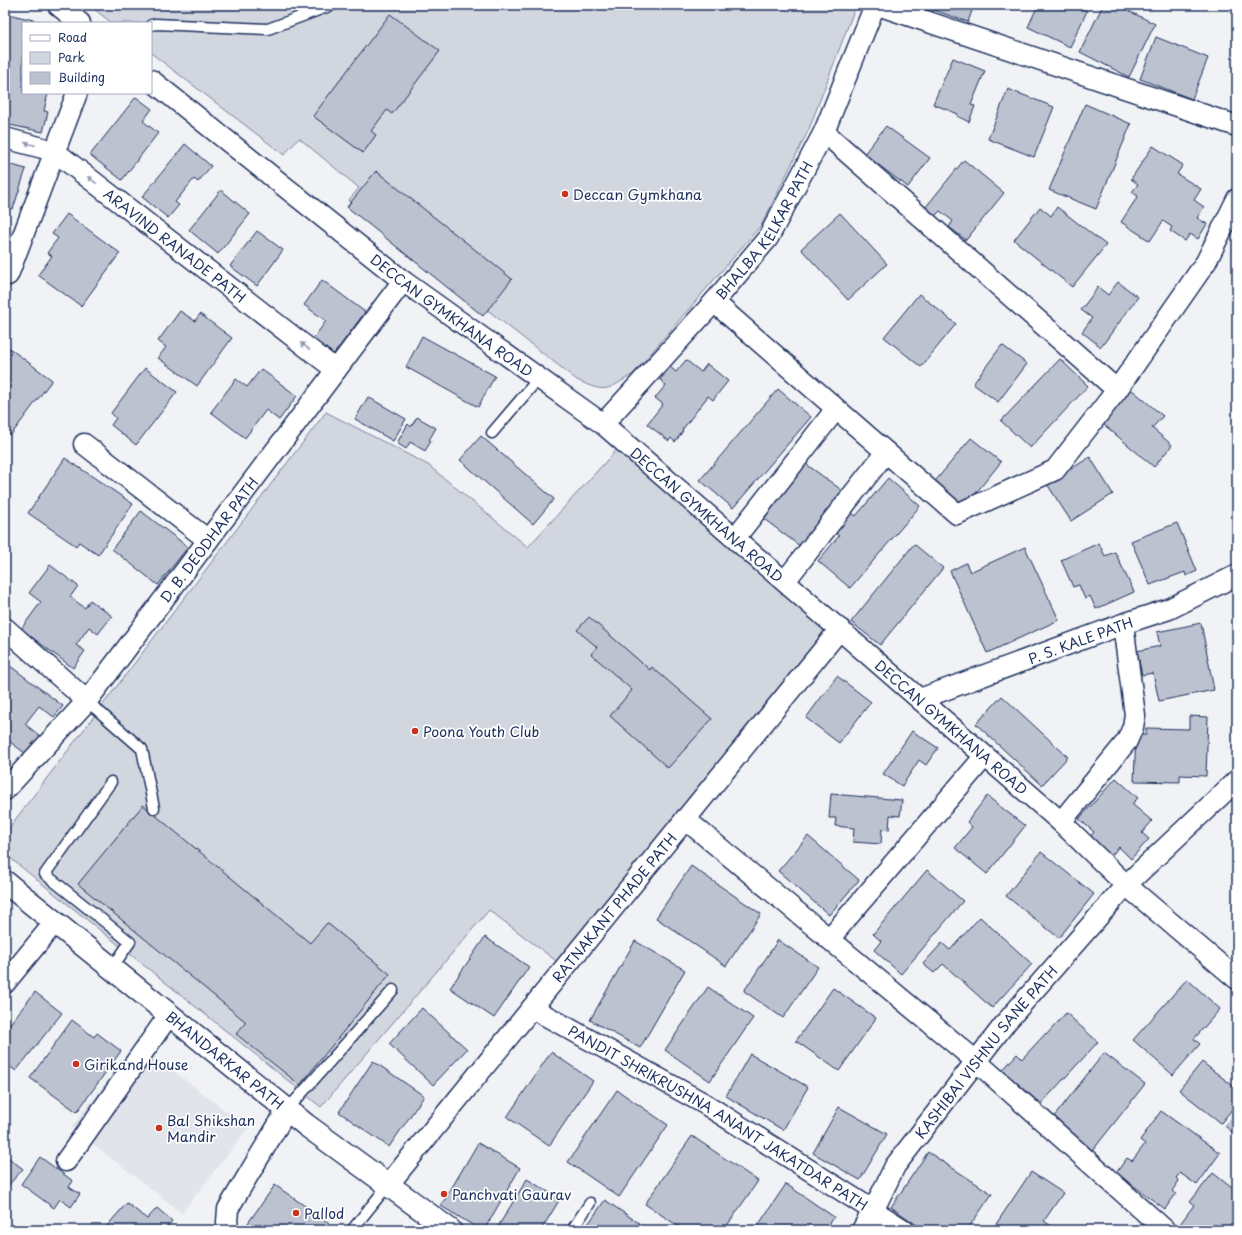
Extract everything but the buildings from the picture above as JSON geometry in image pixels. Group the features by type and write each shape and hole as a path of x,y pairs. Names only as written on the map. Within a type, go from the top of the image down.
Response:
{"street":[{"path":"58,5 79,22"},
{"path":"877,5 1237,126"},
{"name":"BHALBA KELKAR PATH","path":"603,424 714,302 768,238 824,132 877,5"},
{"name":"DECCAN GYMKHANA ROAD","path":"152,81 403,282 603,424 1061,822 1126,885 1237,979"},
{"path":"8,275 77,94"},
{"path":"824,132 1117,390"},
{"name":"ARAVIND RANADE PATH","path":"5,138 54,151 336,370"},
{"path":"714,302 958,514 1055,470 1117,390 1206,262 1237,199"},
{"name":"D. B. DEODHAR PATH","path":"5,790 87,701 403,282"},
{"path":"735,538 836,408"},
{"path":"84,444 208,540"},
{"path":"785,581 886,452"},
{"name":"P. S. KALE PATH","path":"920,699 1123,624 1169,609 1237,575"},
{"path":"1061,822 1126,741 1133,728 1135,715 1123,624"},
{"path":"5,628 87,701"},
{"name":"RATNAKANT PHADE PATH","path":"388,1185 840,629"},
{"path":"829,938 985,756"},
{"name":"KASHIBAI VISHNU SANE PATH","path":"862,1230 895,1166 1007,1021 1126,885 1237,780"},
{"path":"685,819 976,1061 1165,1230"},
{"name":"BHANDARKAR PATH","path":"5,882 287,1110 450,1230"},
{"path":"5,983 55,922"},
{"name":"PANDIT SHRIKRUSHNA ANANT JAKATDAR PATH","path":"532,1008 705,1104 904,1230"},
{"path":"66,1160 169,1014"},
{"path":"229,1230 227,1222 228,1209 287,1110"}],"lane":[{"path":"152,25 268,29 332,5"},
{"path":"492,433 539,378"},
{"path":"87,701 142,749 154,808"},
{"path":"111,782 45,874 130,942 112,968"},
{"path":"287,1110 393,990"},
{"path":"352,1230 388,1185"},
{"path":"572,1230 590,1203"}],"shaded area":[{"name":"Bal Shikshan Mandir","path":"137,1043 248,1128 182,1213 71,1127"}],"green space":[{"name":"Deccan Gymkhana","path":"89,5 856,5 809,129 762,224 633,374 612,387 606,388 594,387 577,380 348,201 359,188 299,138 284,155 152,54 152,22 111,22"},
{"name":"Poona Youth Club","path":"326,412 428,465 528,547 619,447 829,628 559,963 489,910 321,1107 5,854 5,833"}],"place":[{"name":"Deccan Gymkhana","path":"565,194"},
{"name":"Poona Youth Club","path":"415,731"},
{"name":"Girikand House","path":"76,1064"},
{"name":"Bal Shikshan Mandir","path":"159,1128"},
{"name":"Panchvati Gaurav","path":"444,1194"},
{"name":"Pallod","path":"296,1213"}]}
